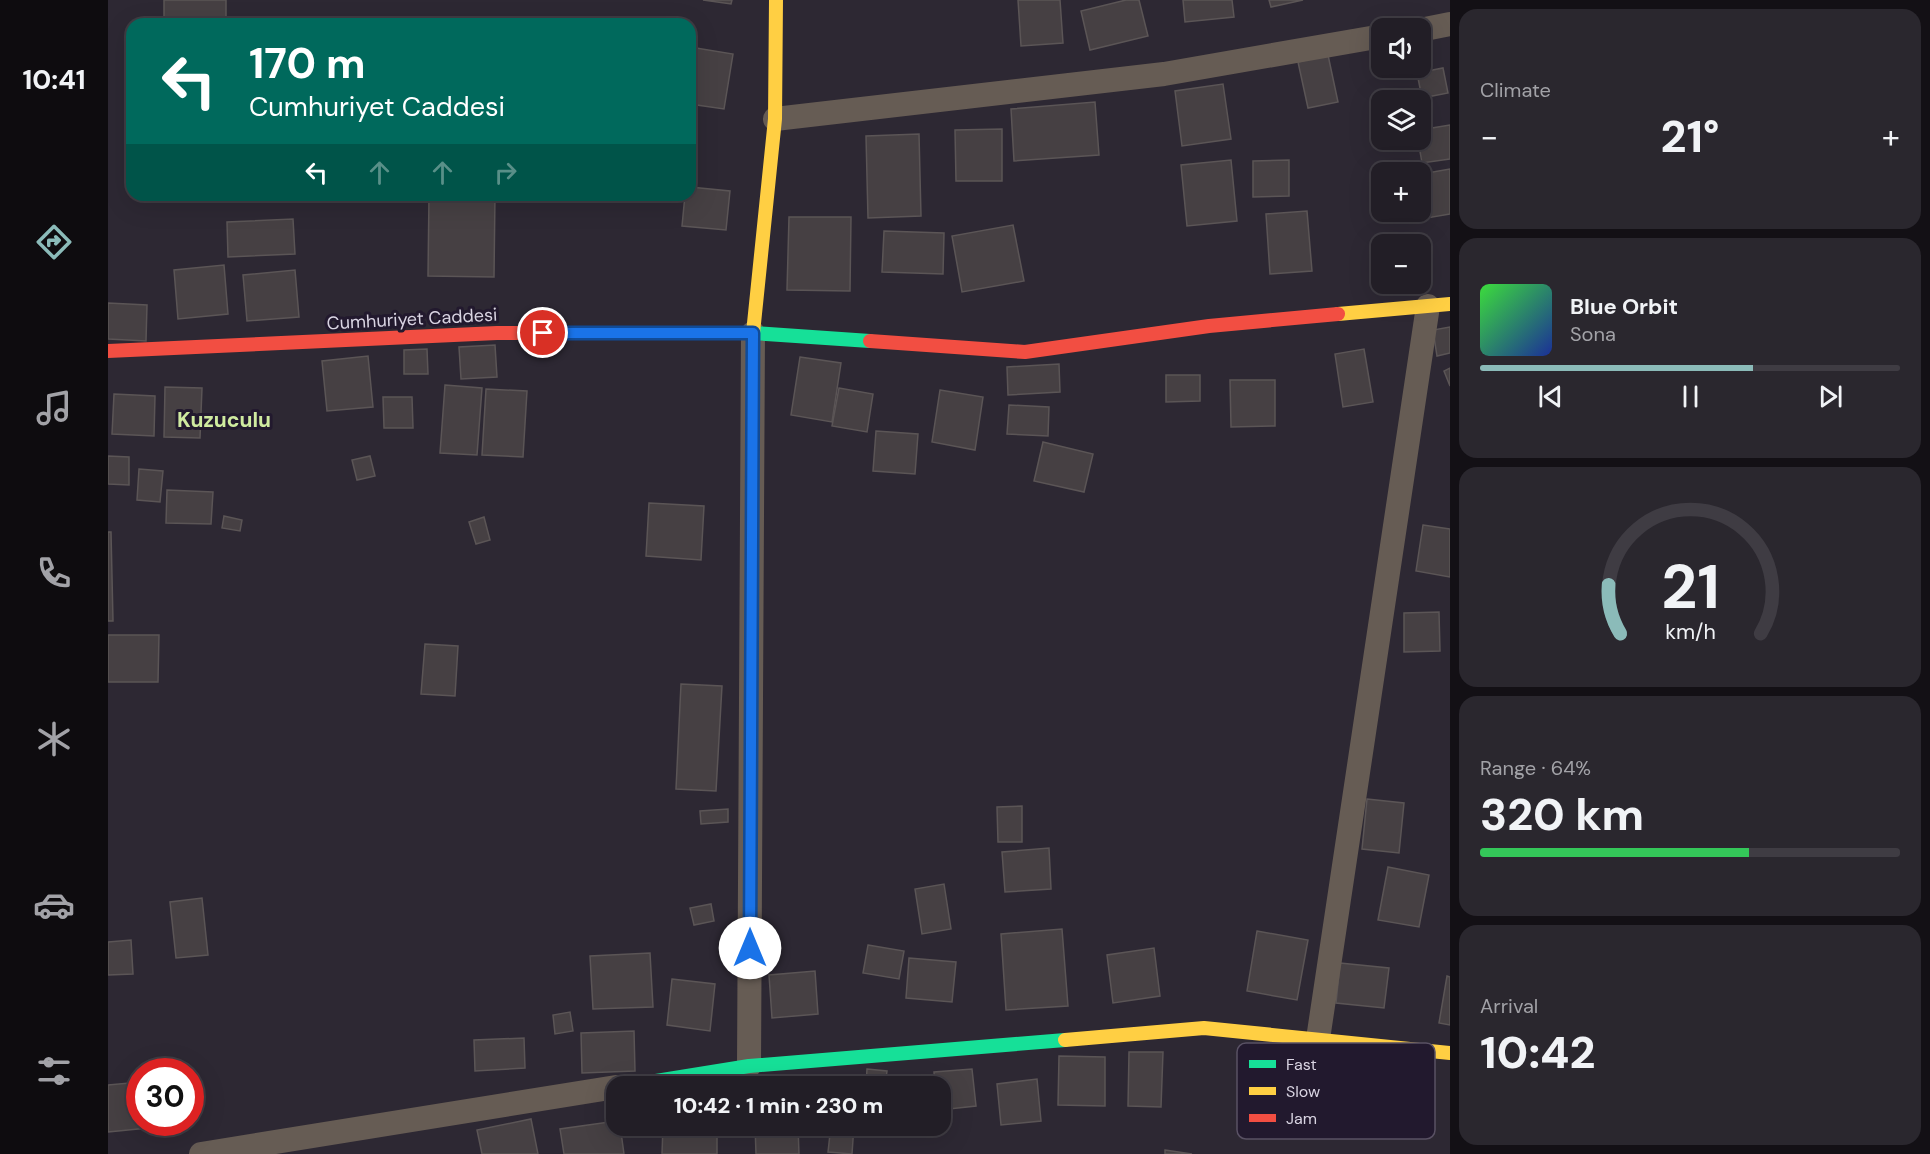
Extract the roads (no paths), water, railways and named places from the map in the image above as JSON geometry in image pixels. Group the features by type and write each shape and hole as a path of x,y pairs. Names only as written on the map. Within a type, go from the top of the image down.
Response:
{"street":[{"path":"749,1066 753,333 775,119 776,0"},
{"path":"1431,28 1450,24"},
{"path":"775,119 1164,74 1371,38"},
{"path":"1318,1039 1439,305"},
{"name":"Cumhuriyet Caddesi","path":"108,351 497,333 753,333 1025,352 1209,326 1439,305"},
{"path":"687,1076 749,1066 1204,1028 1356,1043"},
{"path":"1435,1051 1450,1053"},
{"path":"201,1154 606,1089"}],"district":[{"name":"Kuzuculu","path":"224,420"}]}
